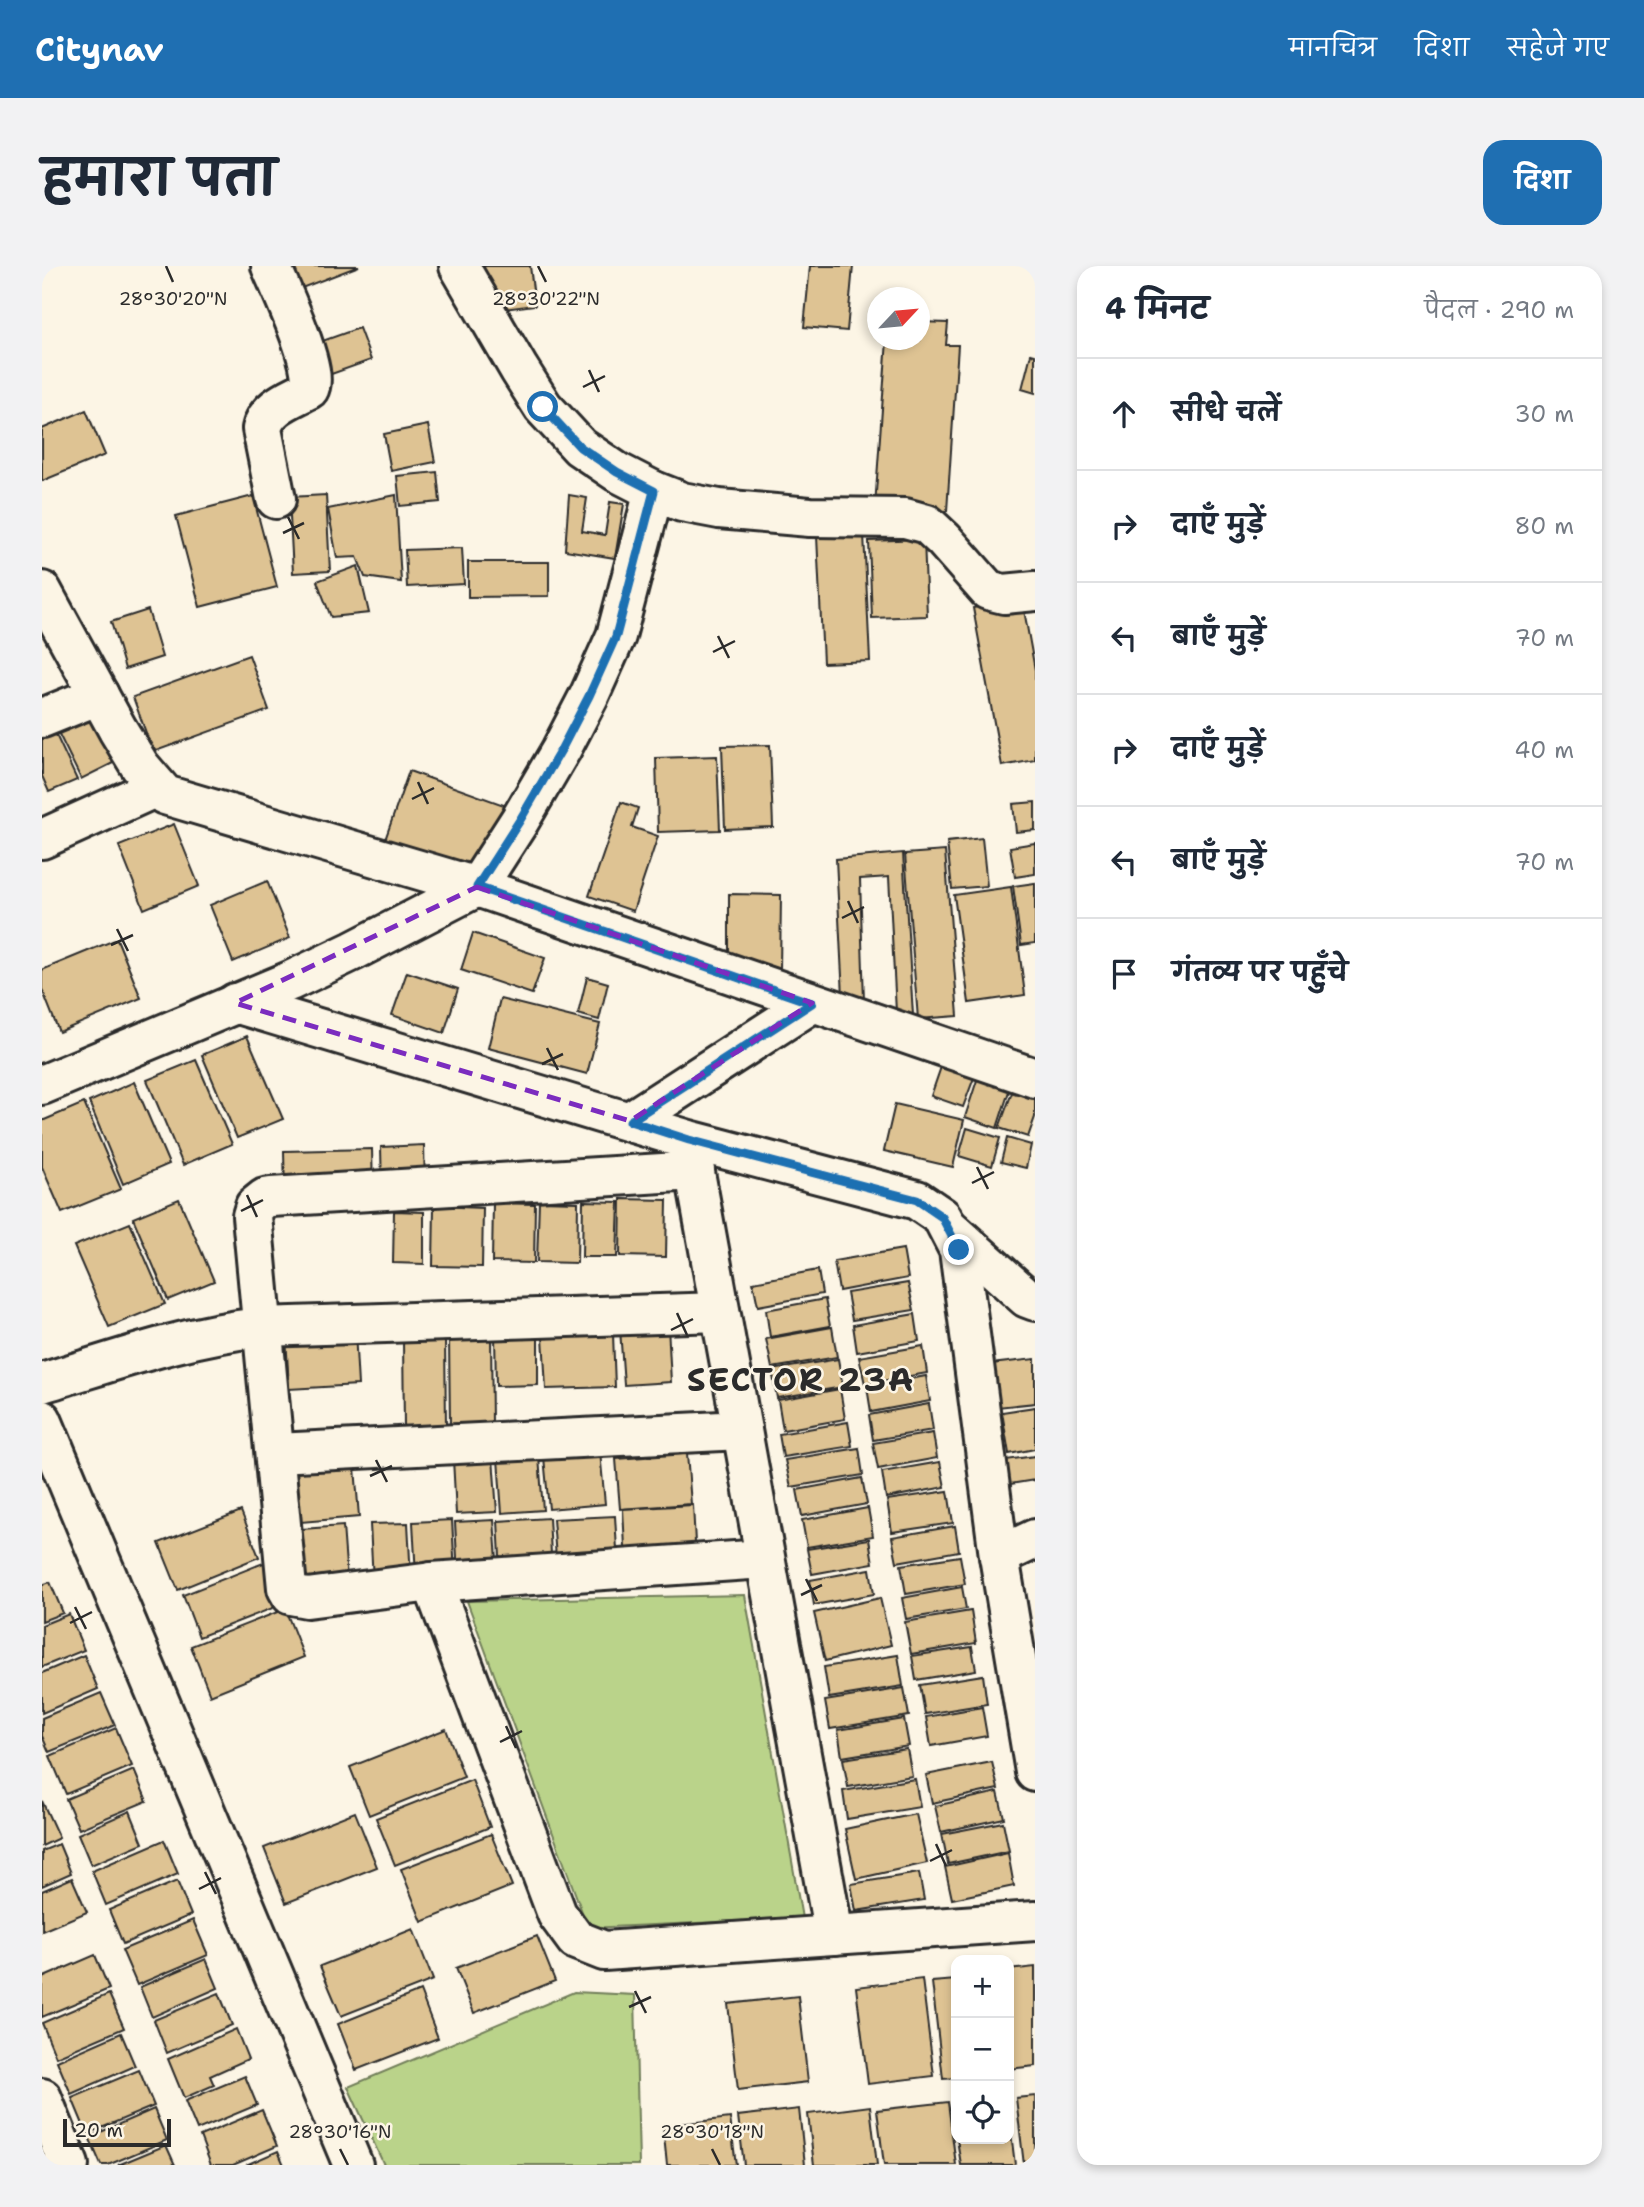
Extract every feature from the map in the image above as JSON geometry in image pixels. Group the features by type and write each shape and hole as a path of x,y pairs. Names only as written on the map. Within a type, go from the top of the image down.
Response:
{"street":[{"path":"271,266 298,330 313,383 309,389 271,410 264,418 262,429 276,499"},
{"path":"459,266 543,407 580,447 617,472 682,502 719,509 810,516 905,519 927,524 988,590 1033,598"},
{"path":"42,1085 290,981 477,887 561,750 616,636 654,491"},
{"path":"42,591 141,766 165,795 477,887 1035,1078"},
{"path":"42,718 99,695"},
{"path":"42,839 157,787"},
{"path":"235,1003 630,1121 692,1155"},
{"path":"630,1121 812,1003"},
{"path":"692,1155 834,1936"},
{"path":"764,1559 432,1582 307,1598 291,1595 287,1588 262,1327 252,1216 255,1206 265,1198 692,1155 917,1200 942,1217 959,1250 999,1556 1035,1772"},
{"path":"946,1226 1027,1298 1035,1301"},
{"path":"42,1383 182,1340 262,1327 720,1312"},
{"path":"42,1420 50,1460 353,2165"},
{"path":"276,1452 742,1430"},
{"path":"999,1556 1035,1539"},
{"path":"432,1582 557,1914 576,1940 604,1951 1035,1921"},
{"path":"42,2098 69,2165"}],"highlighted area":[{"path":"477,887 812,1003 630,1121 235,1003"}],"green space":[{"path":"745,1595 802,1918 588,1928 467,1601"},
{"path":"574,1992 635,1995 639,2165 384,2165 348,2087"}],"building":[{"path":"279,266 359,266 286,294"},
{"path":"465,266 530,266 535,305 488,311"},
{"path":"810,266 853,266 847,331 804,327"},
{"path":"930,322 948,323 946,345 958,345 947,511 875,506 886,350 930,350"},
{"path":"359,328 371,360 323,377 311,345"},
{"path":"1031,354 1035,355 1035,393 1022,389"},
{"path":"86,410 105,455 42,481 42,429"},
{"path":"428,425 435,462 391,471 384,434"},
{"path":"437,472 440,502 400,506 397,476"},
{"path":"326,495 330,571 293,573 289,497"},
{"path":"396,495 401,582 365,577 357,557 337,558 328,509"},
{"path":"569,495 587,498 582,531 605,535 610,502 624,504 615,558 565,550"},
{"path":"253,496 277,587 200,607 176,516"},
{"path":"864,534 870,661 823,663 817,536"},
{"path":"924,539 927,616 872,618 869,541"},
{"path":"462,548 464,584 407,587 405,550"},
{"path":"468,562 549,562 549,596 468,597"},
{"path":"358,566 369,613 331,617 317,581"},
{"path":"1022,599 1035,670 1035,760 1002,766 973,608"},
{"path":"148,610 162,657 125,669 111,622"},
{"path":"249,655 269,710 153,752 133,697"},
{"path":"86,707 113,763 81,779 54,724"},
{"path":"50,722 77,780 49,792 42,776 42,726"},
{"path":"770,745 773,827 725,829 722,746"},
{"path":"717,756 720,830 658,832 656,758"},
{"path":"409,771 504,805 480,875 385,840"},
{"path":"621,802 638,808 632,827 658,836 633,911 589,896"},
{"path":"1035,802 1035,830 1016,832 1013,804"},
{"path":"174,824 199,886 144,909 119,846"},
{"path":"982,838 987,886 952,889 947,842"},
{"path":"1035,843 1035,874 1015,877 1010,847"},
{"path":"945,851 958,1016 918,1019 905,854"},
{"path":"903,853 913,1015 896,1012 889,877 860,879 864,1001 843,996 836,859"},
{"path":"267,881 290,938 233,962 210,905"},
{"path":"1035,883 1035,943 1021,945 1013,886"},
{"path":"1011,887 1025,995 969,1003 954,895"},
{"path":"729,894 781,895 780,971 729,970"},
{"path":"473,933 545,958 532,994 461,970"},
{"path":"117,939 141,998 59,1032 42,989 42,970"},
{"path":"407,972 458,989 444,1033 392,1015"},
{"path":"587,977 608,983 599,1020 578,1014"},
{"path":"500,999 600,1024 587,1074 488,1048"},
{"path":"247,1036 283,1119 237,1138 202,1055"},
{"path":"196,1060 232,1144 183,1165 147,1080"},
{"path":"942,1064 975,1075 963,1107 931,1096"},
{"path":"978,1077 1010,1088 997,1128 965,1117"},
{"path":"134,1082 169,1164 123,1184 89,1102"},
{"path":"1014,1087 1035,1095 1035,1117 1028,1137 999,1128"},
{"path":"84,1103 121,1189 62,1213 42,1167 42,1121"},
{"path":"895,1104 964,1120 953,1167 884,1151"},
{"path":"967,1128 1000,1138 992,1166 959,1156"},
{"path":"1007,1138 1031,1145 1026,1168 1001,1162"},
{"path":"424,1145 425,1186 382,1188 381,1147"},
{"path":"372,1149 373,1190 285,1193 284,1151"},
{"path":"179,1199 214,1281 168,1300 133,1218"},
{"path":"621,1199 667,1200 666,1257 620,1256"},
{"path":"539,1201 578,1202 577,1263 537,1262"},
{"path":"583,1201 619,1202 617,1257 582,1257"},
{"path":"493,1203 535,1204 534,1263 492,1262"},
{"path":"434,1206 483,1208 482,1267 433,1266"},
{"path":"394,1211 424,1212 424,1264 393,1263"},
{"path":"130,1223 165,1304 109,1327 74,1246"},
{"path":"903,1249 908,1278 839,1291 834,1261"},
{"path":"818,1270 822,1294 758,1306 753,1282"},
{"path":"908,1283 914,1310 852,1320 847,1293"},
{"path":"825,1299 830,1326 770,1337 766,1310"},
{"path":"915,1314 919,1341 857,1352 853,1325"},
{"path":"668,1326 671,1382 624,1385 620,1329"},
{"path":"832,1327 837,1357 772,1368 766,1339"},
{"path":"355,1332 358,1385 289,1389 286,1335"},
{"path":"538,1334 538,1385 496,1386 495,1335"},
{"path":"613,1334 615,1387 546,1389 543,1336"},
{"path":"491,1336 492,1424 450,1424 449,1337"},
{"path":"403,1340 445,1340 446,1426 404,1426"},
{"path":"923,1346 927,1373 865,1384 859,1357"},
{"path":"838,1359 843,1387 777,1398 772,1370"},
{"path":"1035,1359 1035,1403 988,1408 983,1365"},
{"path":"926,1376 930,1401 871,1412 867,1387"},
{"path":"840,1389 845,1419 783,1430 778,1400"},
{"path":"929,1404 933,1430 873,1440 869,1415"},
{"path":"1035,1407 1035,1449 1009,1454 1002,1412"},
{"path":"848,1422 852,1446 783,1457 779,1434"},
{"path":"933,1433 937,1458 878,1469 873,1443"},
{"path":"859,1448 863,1475 791,1487 785,1460"},
{"path":"600,1452 605,1504 549,1509 544,1457"},
{"path":"687,1454 691,1504 620,1509 616,1459"},
{"path":"1035,1456 1035,1480 1010,1484 1006,1460"},
{"path":"539,1457 543,1510 502,1513 498,1459"},
{"path":"493,1458 497,1512 456,1514 453,1459"},
{"path":"940,1462 945,1487 886,1498 882,1472"},
{"path":"355,1467 359,1517 301,1522 296,1472"},
{"path":"862,1478 867,1504 802,1516 797,1490"},
{"path":"948,1491 953,1523 892,1532 887,1500"},
{"path":"693,1505 696,1562 626,1566 623,1509"},
{"path":"868,1508 873,1536 807,1547 802,1520"},
{"path":"241,1511 259,1557 178,1590 159,1543"},
{"path":"615,1516 618,1567 557,1571 553,1519"},
{"path":"549,1518 552,1572 501,1574 498,1521"},
{"path":"452,1520 455,1575 416,1576 413,1522"},
{"path":"494,1520 498,1573 458,1575 455,1522"},
{"path":"408,1523 411,1579 373,1581 370,1524"},
{"path":"343,1526 347,1579 292,1583 288,1530"},
{"path":"955,1526 959,1551 897,1562 892,1537"},
{"path":"869,1539 873,1563 812,1574 807,1549"},
{"path":"960,1556 965,1584 906,1594 901,1565"},
{"path":"271,1560 288,1602 199,1637 183,1595"},
{"path":"870,1569 874,1594 814,1605 810,1580"},
{"path":"50,1582 63,1613 42,1621 42,1585"},
{"path":"962,1587 966,1609 906,1619 902,1598"},
{"path":"880,1598 891,1645 825,1661 814,1613"},
{"path":"285,1609 304,1657 210,1695 191,1646"},
{"path":"971,1611 976,1643 911,1654 905,1622"},
{"path":"69,1614 84,1650 42,1667 42,1625"},
{"path":"972,1647 976,1670 916,1680 912,1656"},
{"path":"84,1655 98,1689 42,1713 42,1673"},
{"path":"898,1655 903,1686 829,1698 824,1667"},
{"path":"983,1675 987,1704 925,1714 920,1685"},
{"path":"904,1688 909,1716 830,1729 825,1701"},
{"path":"101,1693 115,1725 49,1752 42,1736 42,1718"},
{"path":"982,1707 987,1736 931,1746 926,1717"},
{"path":"904,1719 909,1746 842,1757 838,1730"},
{"path":"116,1728 132,1766 66,1794 50,1756"},
{"path":"446,1729 464,1777 369,1815 350,1767"},
{"path":"907,1749 912,1776 848,1787 843,1759"},
{"path":"992,1762 998,1789 932,1803 926,1775"},
{"path":"134,1770 147,1801 79,1829 66,1799"},
{"path":"915,1779 920,1807 847,1819 843,1791"},
{"path":"472,1780 490,1827 395,1865 376,1818"},
{"path":"998,1792 1004,1818 941,1832 935,1806"},
{"path":"42,1801 59,1838 42,1846"},
{"path":"130,1811 143,1843 91,1865 78,1834"},
{"path":"355,1812 377,1867 286,1903 264,1848"},
{"path":"916,1814 927,1863 856,1879 845,1829"},
{"path":"1003,1822 1009,1851 948,1864 942,1834"},
{"path":"491,1834 512,1886 422,1922 401,1869"},
{"path":"164,1840 178,1874 106,1905 92,1871"},
{"path":"59,1844 71,1873 42,1886 42,1851"},
{"path":"1008,1853 1014,1886 952,1899 945,1867"},
{"path":"919,1873 924,1900 856,1911 851,1884"},
{"path":"72,1878 87,1912 42,1931 42,1891"},
{"path":"177,1881 191,1915 123,1944 109,1910"},
{"path":"193,1920 208,1955 137,1985 122,1950"},
{"path":"413,1929 433,1980 341,2016 320,1966"},
{"path":"537,1936 555,1981 474,2013 456,1968"},
{"path":"95,1955 109,1989 42,2017 42,1978"},
{"path":"206,1959 218,1988 152,2017 140,1987"},
{"path":"1035,1967 1035,2066 1014,2068 1014,2018 1014,1969"},
{"path":"922,1979 934,2076 868,2084 856,1987"},
{"path":"951,1980 951,2078 943,2079 932,1982"},
{"path":"420,1991 438,2038 356,2070 338,2024"},
{"path":"219,1993 232,2025 167,2053 154,2020"},
{"path":"109,1994 124,2028 56,2057 42,2023"},
{"path":"798,1996 808,2082 738,2090 728,2004"},
{"path":"236,2029 248,2059 210,2076 214,2085 184,2098 168,2059"},
{"path":"121,2033 135,2066 71,2094 57,2061"},
{"path":"139,2070 154,2106 87,2134 72,2098"},
{"path":"245,2076 257,2105 197,2130 185,2101"},
{"path":"1035,2096 1035,2165 1024,2165 1016,2098"},
{"path":"948,2102 951,2144 953,2144 956,2165 884,2165 877,2110"},
{"path":"870,2106 877,2165 814,2165 808,2114"},
{"path":"154,2109 167,2140 108,2165 101,2165 89,2137"},
{"path":"799,2109 805,2165 744,2165 738,2116"},
{"path":"262,2110 277,2146 233,2165 211,2165 200,2136"},
{"path":"730,2118 736,2165 667,2165 663,2126"},
{"path":"958,2144 1012,2144 1015,2165 961,2165"},
{"path":"166,2145 175,2165 118,2165"},
{"path":"278,2151 284,2165 246,2165"}],"district":[{"name":"SECTOR 23A","path":"801,1379"}],"route":[{"path":"543,407 580,447 617,472 654,491 616,636 561,750 477,887 812,1003 630,1121 689,1140 917,1200 942,1217 959,1250"}]}
